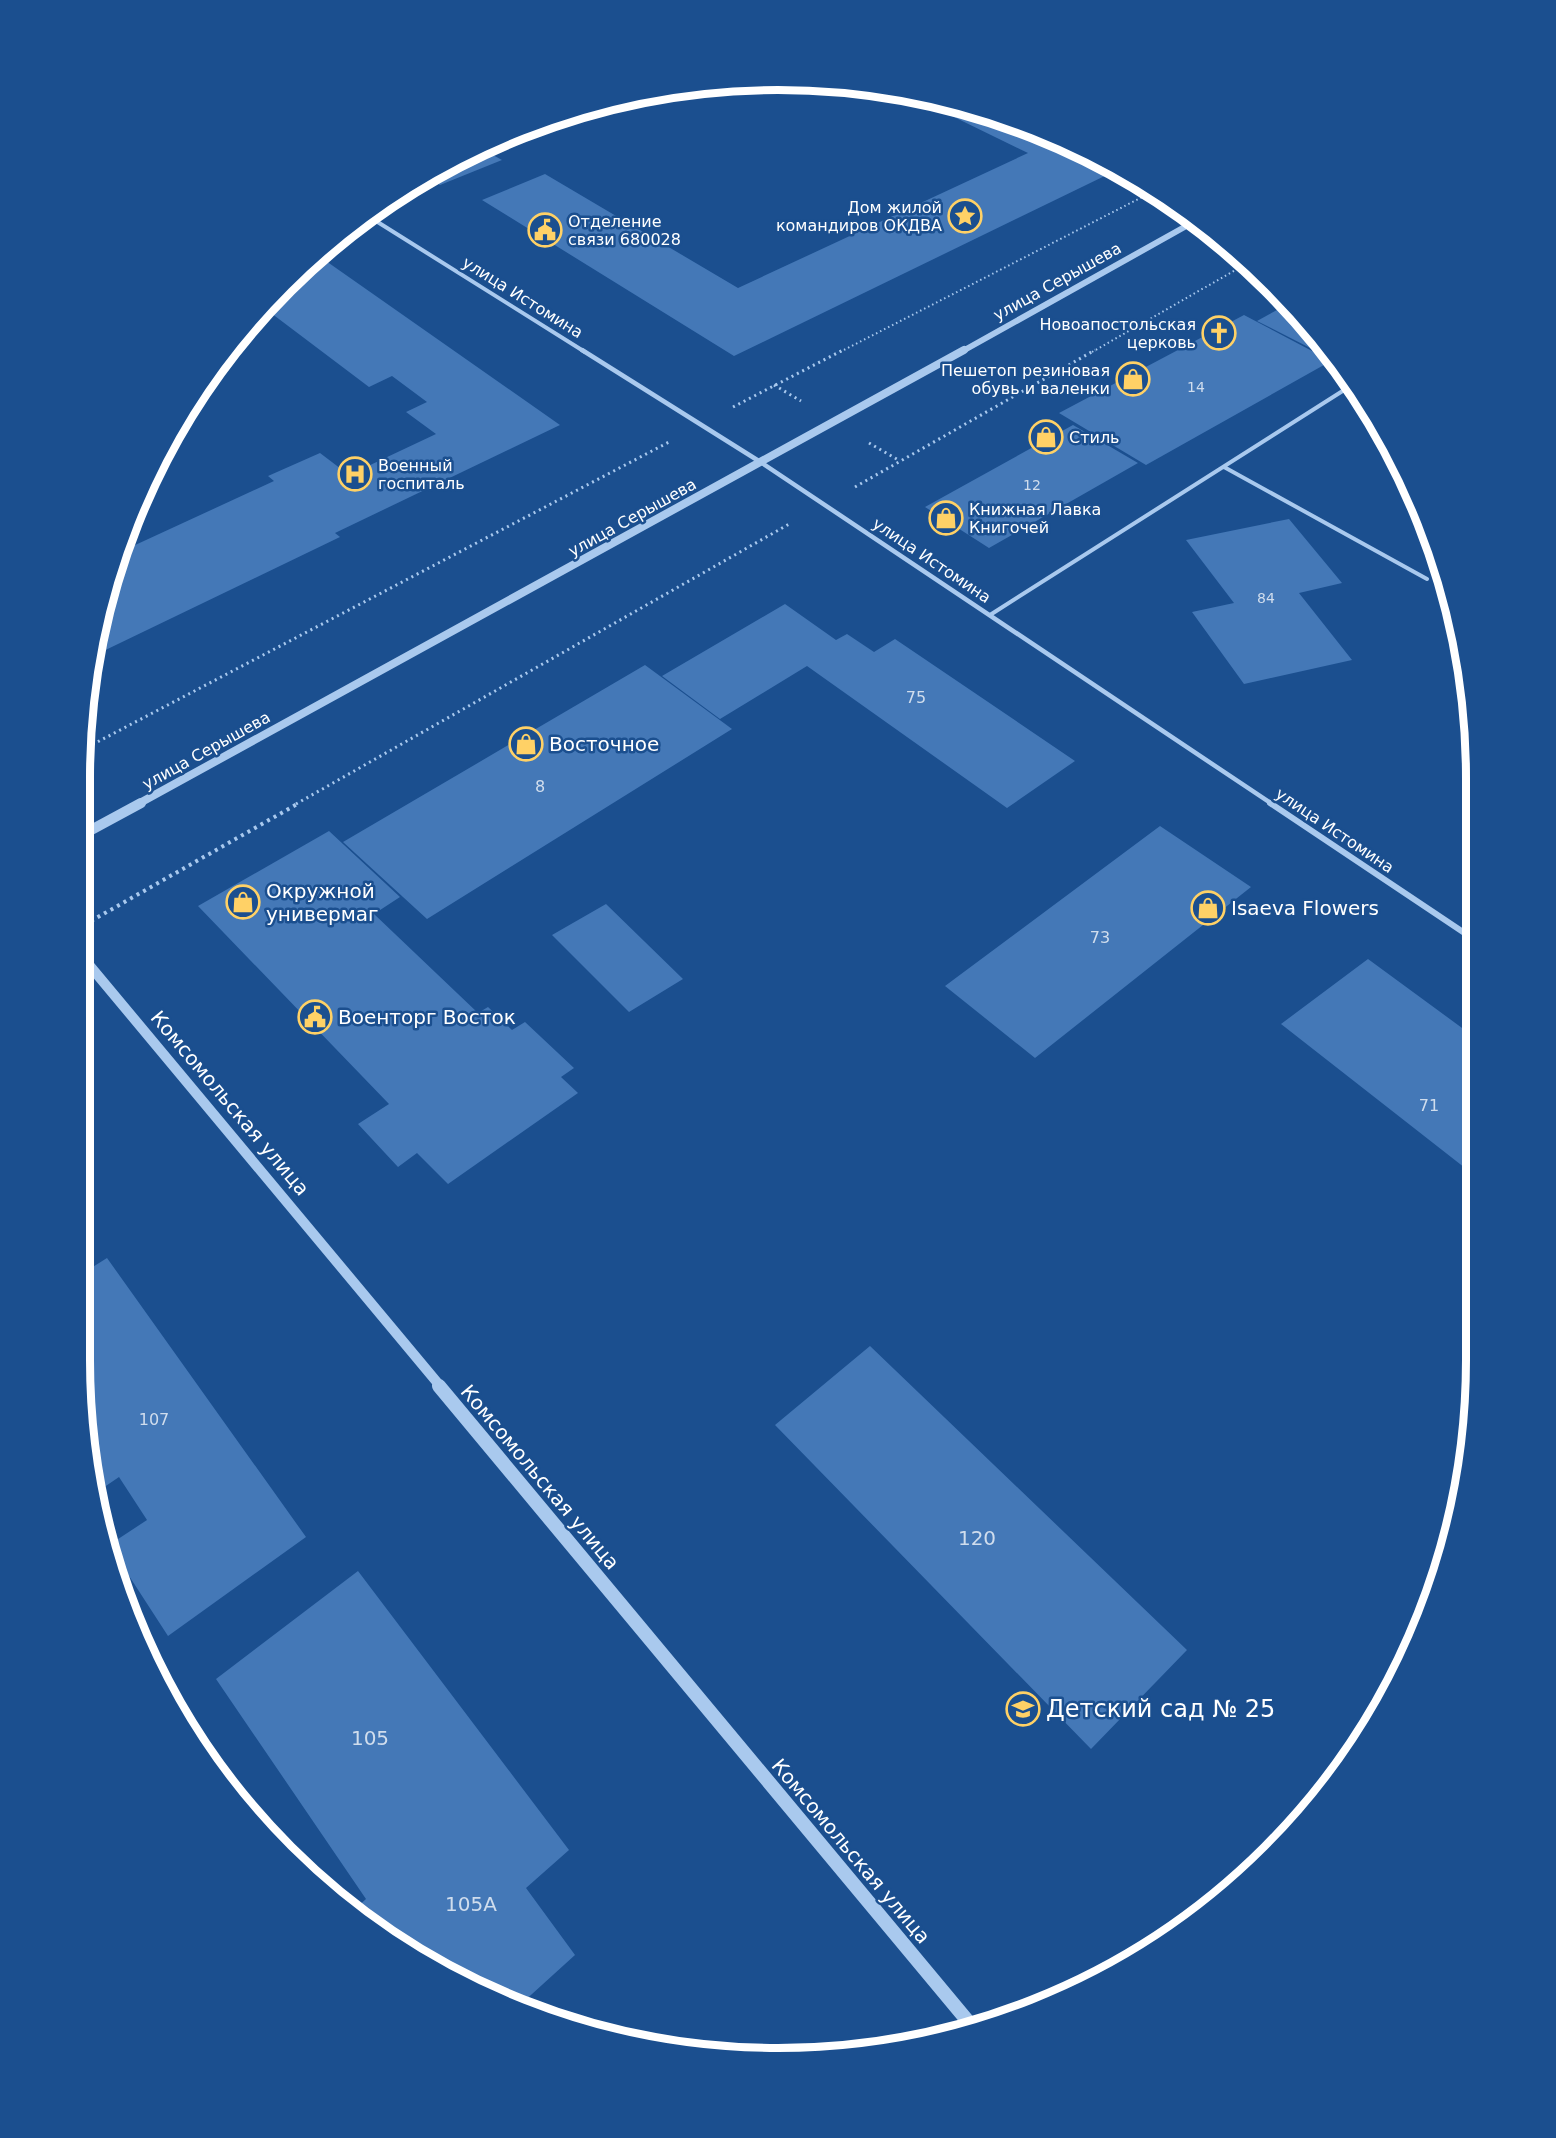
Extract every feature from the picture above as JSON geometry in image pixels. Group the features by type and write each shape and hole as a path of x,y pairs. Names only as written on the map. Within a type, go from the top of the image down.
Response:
{"street":[{"name":"улица Истомина","path":"375,221 762,462 1466,934"},
{"name":"улица Серышева","path":"90,831 762,462 1187,225"},
{"name":"Комсомольская улица","path":"90,966 968,2021"}],"lane":[{"path":"990,615 1345,389"},
{"path":"1224,467 1427,579"}],"path":[{"path":"91,745 784,379 1144,196"},
{"path":"90,922 1239,268"}],"building":[{"path":"937,109 1041,142 1108,175 734,356 482,200 545,174 738,288 1028,153"},
{"path":"490,154 502,160 440,185 435,182"},
{"path":"325,260 560,425 335,533 340,537 102,652 113,600 131,547 274,481 268,476 320,453 349,475 436,434 406,412 427,402 392,376 369,387 271,313"},
{"path":"1280,308 1318,352 1318,352 1257,321"},
{"path":"1244,315 1321,356 1327,363 1146,465 1059,413"},
{"path":"1073,425 1138,463 989,548 925,507"},
{"path":"1289,519 1342,583 1299,593 1352,660 1244,684 1192,612 1234,603 1186,540"},
{"path":"785,604 836,640 847,634 874,652 895,639 1075,761 1007,808 807,666 720,719 662,676"},
{"path":"645,665 732,729 427,919 343,842"},
{"path":"1160,826 1251,887 1035,1058 945,986"},
{"path":"329,831 400,897 374,914 478,1013 488,1007 512,1030 525,1022 574,1068 561,1077 578,1093 448,1184 417,1153 398,1167 358,1124 389,1104 198,906"},
{"path":"606,904 683,979 629,1012 552,935"},
{"path":"1368,959 1466,1031 1466,1169 1281,1024"},
{"path":"107,1258 306,1537 168,1636 122,1564 114,1542 147,1520 119,1477 102,1489 91,1405 90,1269"},
{"path":"870,1346 1187,1650 1091,1749 775,1425"},
{"path":"358,1571 569,1850 526,1888 575,1955 526,2000 434,1956 359,1906 366,1899 216,1679"}],"place":[{"name":"Дом жилой командиров ОКДВА","path":"965,216"},
{"name":"Отделение связи 680028","path":"545,230"},
{"name":"Новоапостольская церковь","path":"1219,333"},
{"name":"Пешетоп резиновая обувь и валенки","path":"1133,379"},
{"name":"Стиль","path":"1046,437"},
{"name":"Военный госпиталь","path":"355,474"},
{"name":"Книжная Лавка Книгочей","path":"946,518"},
{"name":"Восточное","path":"526,744"},
{"name":"Окружной универмаг","path":"243,902"},
{"name":"Isaeva Flowers","path":"1208,908"},
{"name":"Военторг Восток","path":"315,1017"},
{"name":"Детский сад № 25","path":"1023,1709"}]}
